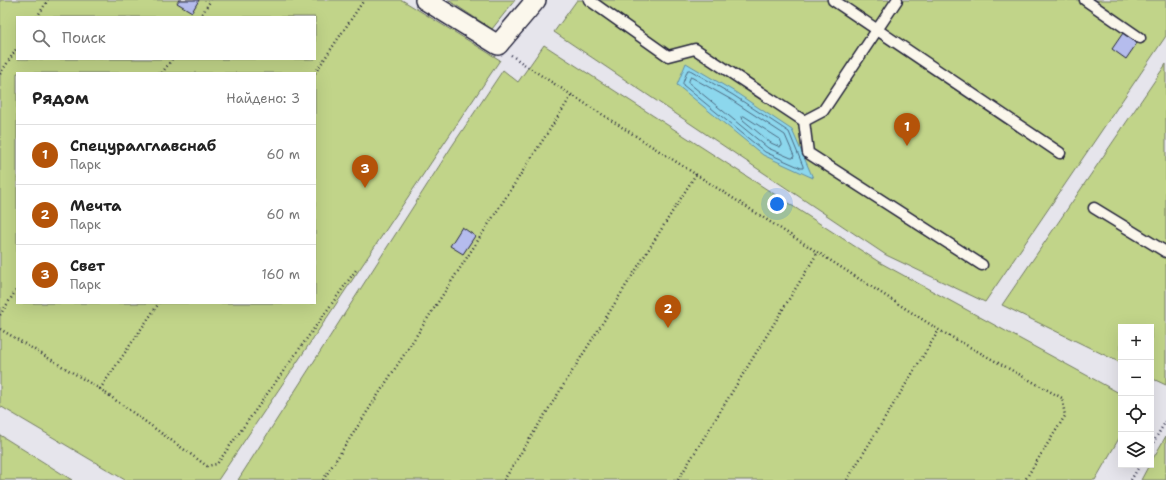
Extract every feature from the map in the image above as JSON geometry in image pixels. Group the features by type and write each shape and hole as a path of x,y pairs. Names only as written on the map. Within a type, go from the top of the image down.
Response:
{"street":[{"path":"425,0 498,45 536,0"}],"lane":[{"path":"588,0 668,56 695,48 804,121 808,153 982,265"},
{"path":"834,0 1060,153"},
{"path":"804,121 823,111 897,0"},
{"path":"1085,0 1140,38"},
{"path":"1094,208 1166,252"}],"path":[{"path":"38,16 48,0"},
{"path":"201,16 211,0"},
{"path":"316,72 364,0"},
{"path":"498,45 528,67 939,330 1062,398 1065,416 1025,480"},
{"path":"0,74 16,50"},
{"path":"163,72 171,60"},
{"path":"323,480 572,95"},
{"path":"504,480 696,174"},
{"path":"678,480 818,252"},
{"path":"0,329 100,389 207,466 217,464 356,270"},
{"path":"0,314 16,290"},
{"path":"100,389 157,304"},
{"path":"847,480 939,330"},
{"path":"1154,441 1166,421"},
{"path":"1132,480 1138,468"}],"green space":[{"path":"0,0 402,0 500,60 218,480 125,480 0,406"},
{"path":"448,0 515,0 492,29"},
{"path":"577,0 1166,0 1166,36 985,302 886,255 554,32"},
{"path":"544,45 879,262 1118,392 1118,440 1095,480 238,480 452,146 503,70 518,82"},
{"path":"1166,64 1166,385 1154,379 1154,324 1118,324 1118,362 1002,305"},
{"path":"0,435 72,480 0,480"},
{"path":"1166,436 1166,480 1141,480 1147,468 1154,468 1154,457"}],"water":[{"path":"686,63 735,92 792,130 813,178 763,155 677,85"}],"building":[{"path":"179,0 199,0 192,12 177,3"},
{"path":"1123,33 1137,43 1126,59 1112,49"},
{"path":"462,227 475,236 463,254 450,246"}],"place":[{"name":"Спецуралглавснаб","path":"907,146"},
{"name":"Свет","path":"365,188"},
{"name":"Мечта","path":"668,328"}]}
